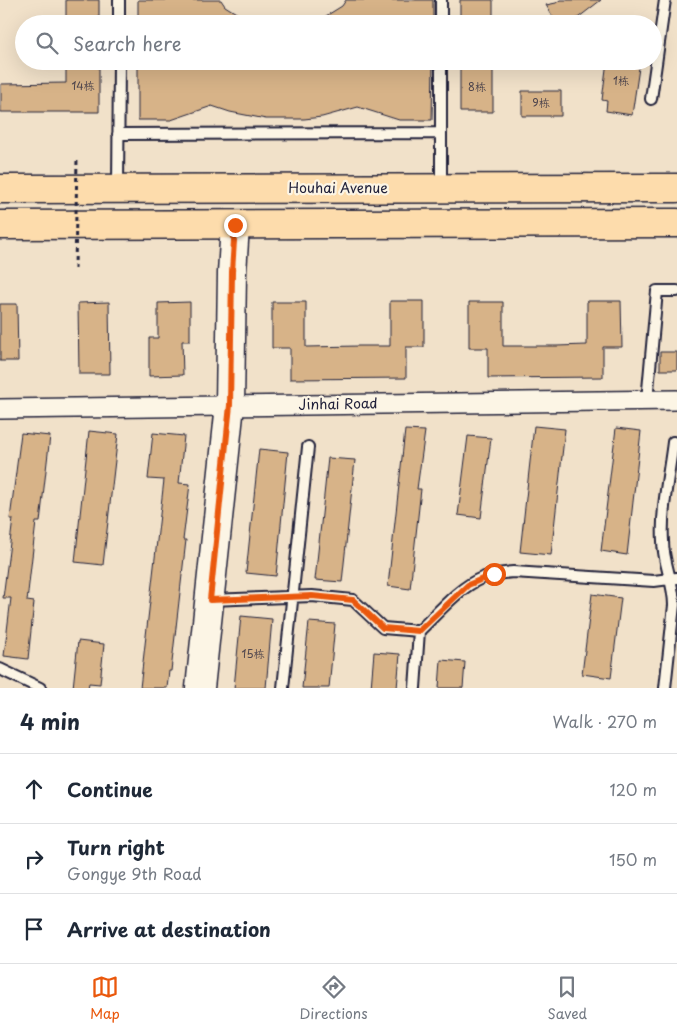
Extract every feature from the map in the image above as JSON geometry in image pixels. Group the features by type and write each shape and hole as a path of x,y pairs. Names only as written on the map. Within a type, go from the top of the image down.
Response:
{"main road":[{"name":"Houhai Avenue","path":"0,190 677,188"},
{"path":"0,225 677,223"}],"street":[{"path":"200,688 230,405 232,272 235,225"},
{"name":"Jinhai Road","path":"0,409 677,400"}],"lane":[{"path":"119,0 119,15"},
{"path":"441,0 441,15"},
{"path":"662,21 665,0"},
{"path":"118,189 119,70"},
{"path":"441,70 441,188"},
{"path":"651,99 655,70"},
{"path":"118,134 441,133"},
{"path":"647,400 657,291 677,291"},
{"path":"665,688 674,605 674,579 664,556 662,529 673,442"},
{"path":"283,688 308,447"},
{"path":"414,688 419,631 468,585 494,574 513,572 654,581 674,579"},
{"path":"210,600 312,596 353,600 383,628 419,631"},
{"path":"0,668 40,688"}],"path":[{"path":"75,269 77,158"}],"building":[{"path":"66,0 99,0 99,15 66,15"},
{"path":"138,0 221,0 225,6 240,15 138,15"},
{"path":"346,0 433,0 433,15 328,15 342,6"},
{"path":"460,0 493,0 493,15 460,15"},
{"path":"560,0 601,0 582,15 552,15 546,5"},
{"path":"66,70 99,70 99,112 1,112 1,84 66,83"},
{"path":"138,70 433,70 432,120 399,120 358,107 322,117 266,119 230,112 212,106 171,120 138,120"},
{"path":"460,70 493,70 493,112 460,112"},
{"path":"606,70 639,70 632,115 606,111 607,101 602,100"},
{"path":"522,91 561,91 561,116 522,116"},
{"path":"390,301 424,301 424,347 406,347 406,378 290,379 290,348 272,348 272,302 306,302 306,347 390,346"},
{"path":"587,301 621,301 622,347 603,347 603,377 488,378 488,348 469,348 469,302 503,302 503,346 557,346 587,345"},
{"path":"109,302 110,374 79,374 78,303"},
{"path":"190,302 190,341 182,341 183,375 149,376 149,338 158,338 158,303"},
{"path":"0,304 17,304 18,361 0,361"},
{"path":"660,352 677,352 677,370 660,370"},
{"path":"534,426 565,429 551,555 520,552"},
{"path":"616,428 641,431 627,555 601,551"},
{"path":"405,430 425,431 417,489 421,489 410,589 388,586"},
{"path":"89,431 118,434 103,565 75,562"},
{"path":"21,433 50,436 40,522 36,522 27,601 34,602 28,659 4,656 11,598 3,598 13,519 10,519"},
{"path":"153,433 184,436 179,483 190,484 183,540 186,540 171,671 169,671 167,688 140,688 164,480 148,479"},
{"path":"468,436 491,438 481,518 458,515"},
{"path":"259,449 288,452 276,576 246,573"},
{"path":"328,458 355,460 342,582 315,580"},
{"path":"592,594 621,598 611,678 582,674"},
{"path":"241,616 272,619 266,688 234,688"},
{"path":"309,622 335,624 329,688 302,688"},
{"path":"78,641 104,644 100,684 89,683 88,688 73,688"},
{"path":"374,652 400,654 397,688 371,688"},
{"path":"441,660 465,662 463,688 439,688"}],"route":[{"path":"235,225 232,272 230,405 210,600 312,596 353,600 383,628 419,631 468,585 494,574"}]}
